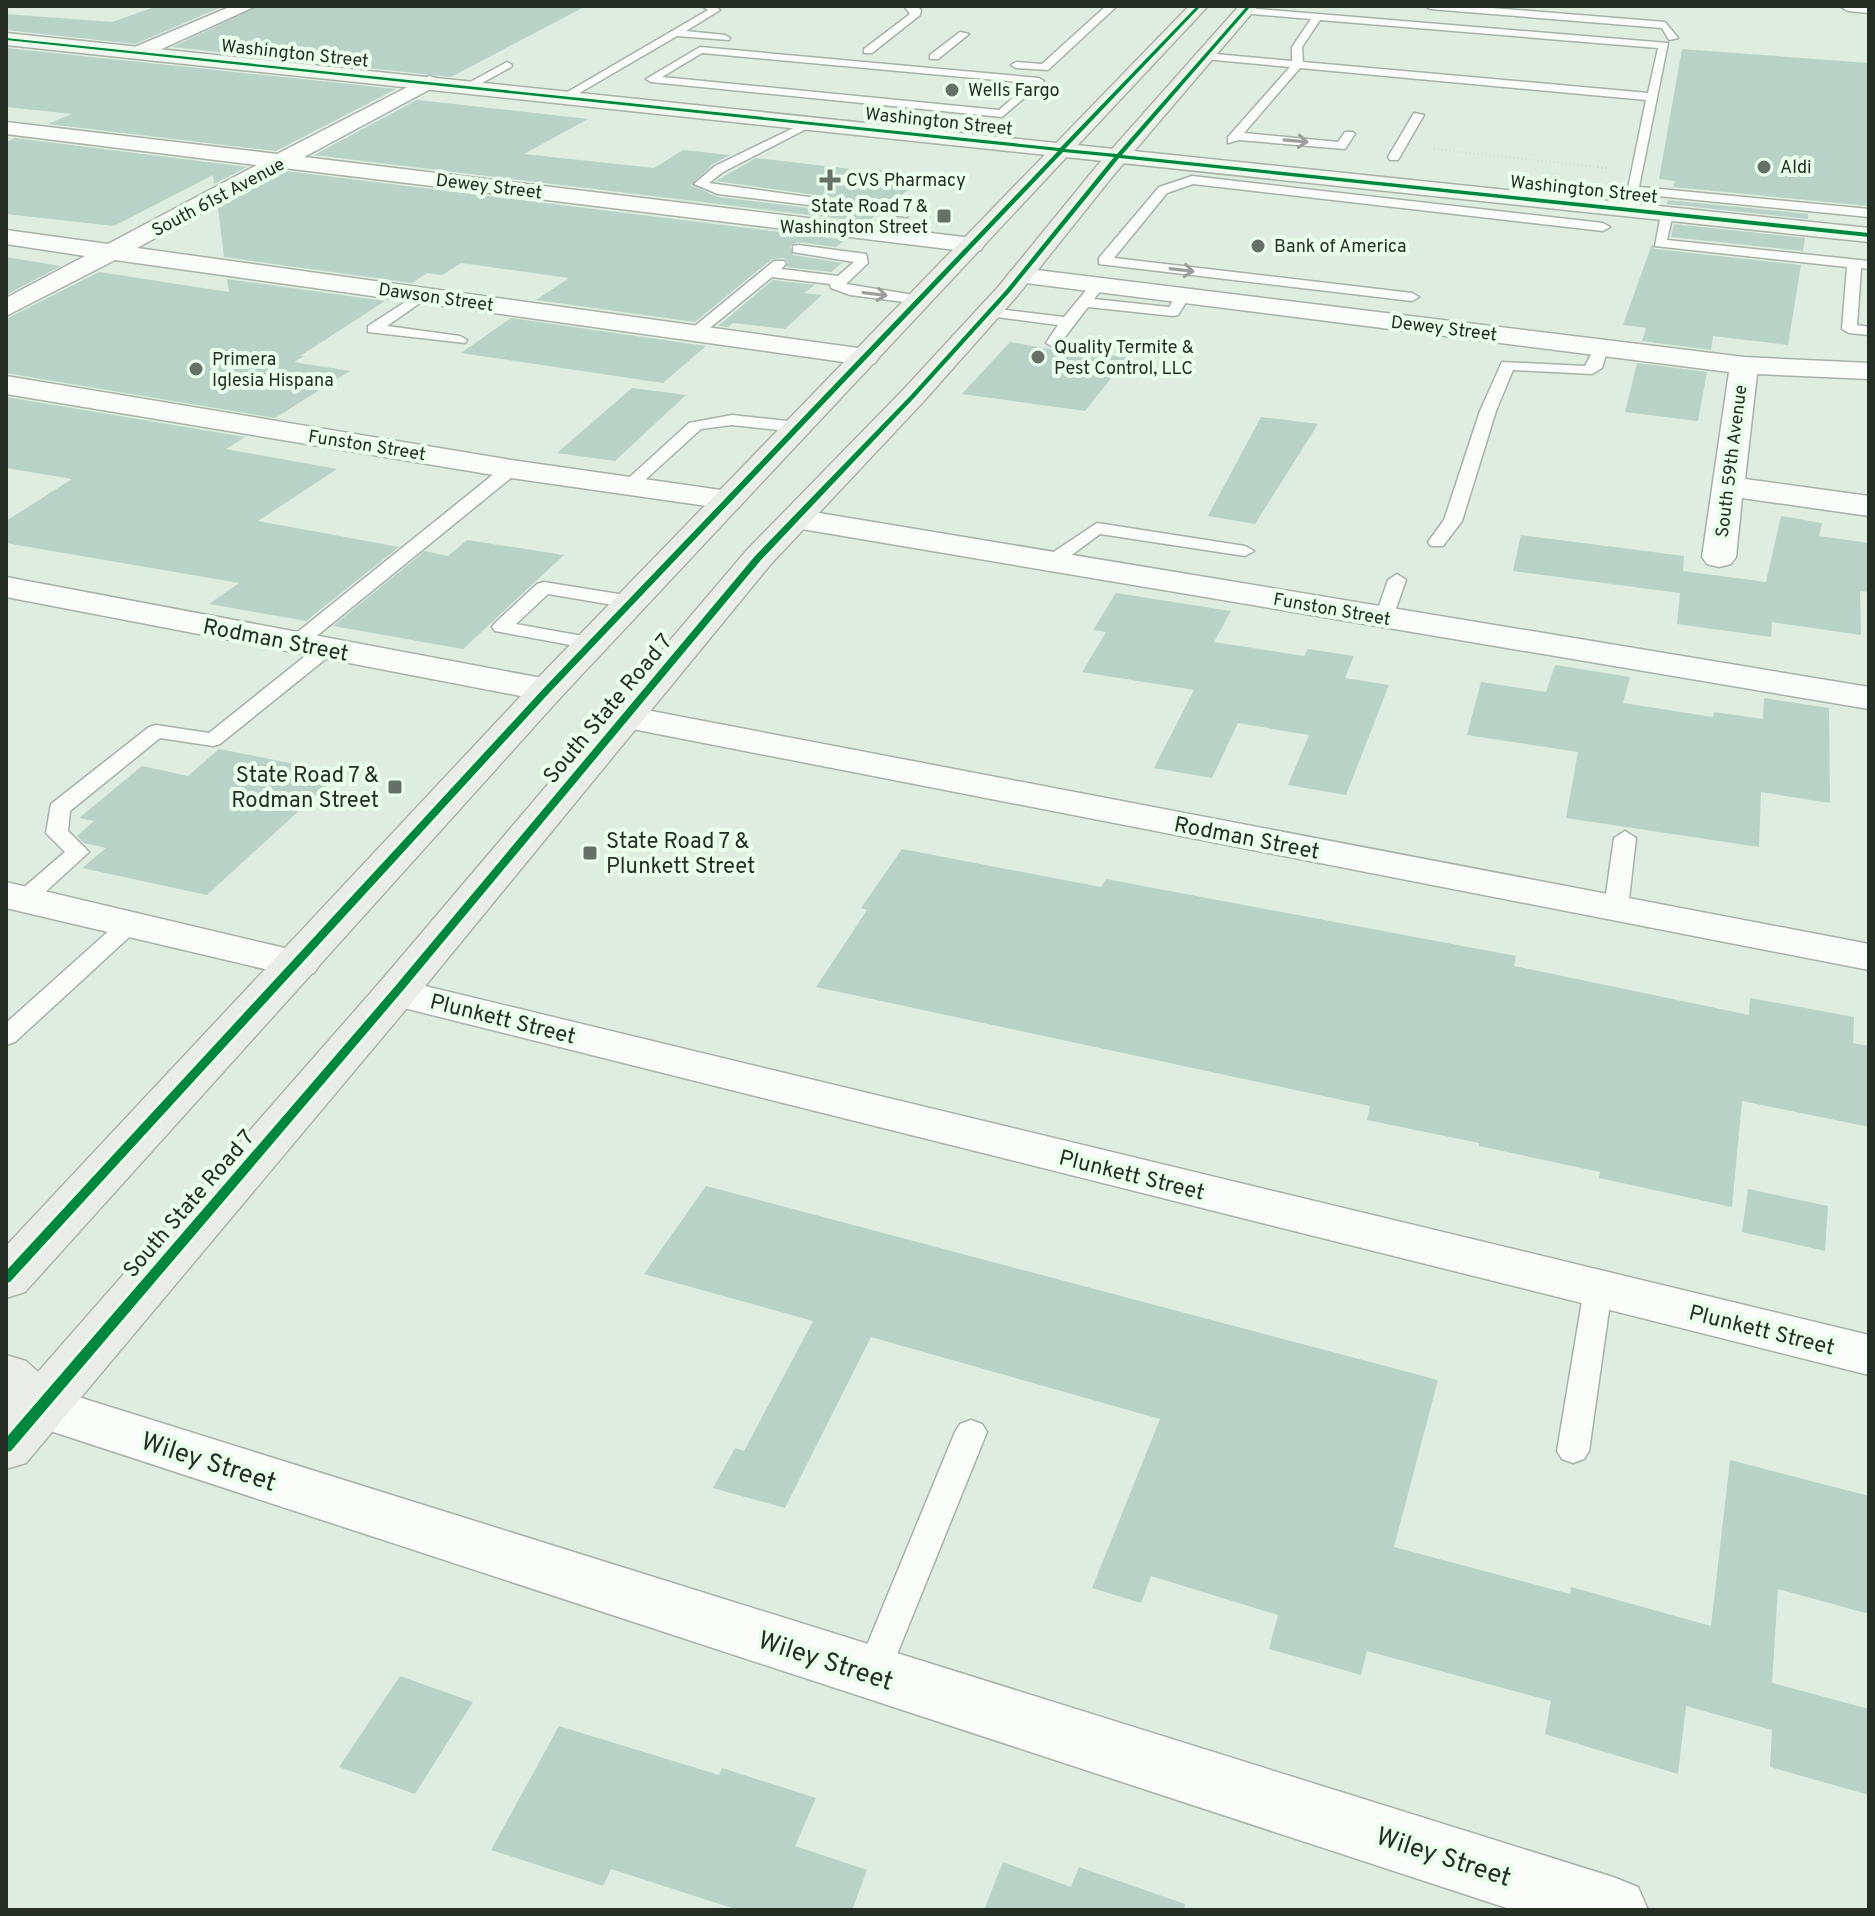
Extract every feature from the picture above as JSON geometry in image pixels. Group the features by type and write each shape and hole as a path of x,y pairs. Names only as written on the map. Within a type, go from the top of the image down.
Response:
{"main road":[{"name":"South State Road 7","path":"17,1409 396,992 758,558 784,477 865,357 1199,6"},
{"name":"South State Road 7","path":"6,1313 22,1262 547,690 728,500 784,477 913,396 1020,276 1247,8"},
{"path":"728,500 735,531 758,558"}],"street":[{"path":"137,53 247,6"},
{"path":"1848,6 1869,8"},
{"name":"Washington Street","path":"6,39 565,97 736,111 810,123 1119,156 1201,173 1460,201 1630,200 1667,214 1869,235"},
{"name":"South 61st Avenue","path":"6,308 285,162 429,82"},
{"name":"Dewey Street","path":"6,128 972,245"},
{"name":"Dawson Street","path":"6,237 865,357"},
{"name":"Dewey Street","path":"1020,276 1096,283 1178,304 1744,365 1869,371"},
{"name":"South 59th Avenue","path":"1719,557 1744,365"},
{"name":"Funston Street","path":"6,385 511,469 728,500"},
{"name":"Funston Street","path":"784,477 1052,561 1869,698"},
{"path":"1726,486 1869,506"},
{"name":"Rodman Street","path":"6,587 547,690"},
{"name":"Rodman Street","path":"625,717 1869,957"},
{"path":"15,897 298,964"},
{"name":"Plunkett Street","path":"396,992 1869,1355"},
{"name":"Wiley Street","path":"17,1409 872,1674 1613,1910"}],"lane":[{"path":"565,97 715,10 707,6"},
{"path":"868,51 915,15 916,10 909,6"},
{"path":"997,63 1044,68 1112,6"},
{"path":"1430,6 1665,25 1673,38"},
{"path":"1247,8 1664,45 1630,200 1869,213"},
{"path":"1318,16 1297,47 1298,64 1234,138 1341,146 1349,134"},
{"path":"675,33 735,38"},
{"path":"934,57 964,34"},
{"path":"853,49 881,52"},
{"path":"700,50 902,69 1039,81 1002,114 866,96 768,91 651,79 700,50"},
{"path":"921,56 950,59"},
{"path":"1204,56 1653,97"},
{"path":"467,87 507,65"},
{"path":"881,84 902,69"},
{"path":"755,99 768,91"},
{"path":"1394,157 1418,115"},
{"path":"810,123 719,169 700,184 718,190 902,214"},
{"path":"1053,343 1163,190 1201,173"},
{"path":"1460,201 1603,227"},
{"path":"1667,214 1660,243 1861,265 1849,329 1869,331"},
{"path":"695,333 824,227"},
{"path":"798,249 861,257 861,263 836,285 850,291 920,300"},
{"path":"769,272 841,281"},
{"path":"1096,283 1412,297"},
{"path":"422,295 373,329 460,340"},
{"path":"1178,304 1176,319 1184,323"},
{"path":"988,312 1068,322"},
{"path":"1437,542 1453,521 1488,411 1507,365 1587,371 1594,368 1601,348"},
{"path":"629,485 695,426 725,421 784,477"},
{"path":"15,897 78,852 57,833 59,809 156,731 213,740 311,646 511,469"},
{"path":"1052,561 1097,528 1245,551"},
{"path":"1384,617 1397,580"},
{"path":"592,643 502,627 544,588 631,602"},
{"path":"1616,908 1625,838"},
{"path":"6,1037 130,924"},
{"path":"1573,1451 1598,1289"},
{"path":"872,1674 971,1432"}],"path":[{"path":"1401,145 1637,172"}],"building":[{"path":"157,6 224,6 135,44 6,30 6,14 112,22"},
{"path":"259,6 586,6 451,77 172,47"},
{"path":"6,48 396,89 276,151 48,124 72,114 6,107"},
{"path":"1682,49 1869,63 1869,206 1673,187 1675,181 1659,179"},
{"path":"417,100 588,119 524,154 654,168 683,150 730,155 713,164 691,185 718,197 875,216 867,222 314,155"},
{"path":"15,138 247,167 214,184 213,175 114,226 6,214 6,142"},
{"name":"CVS Pharmacy","path":"756,158 927,175 889,205 716,181"},
{"path":"285,171 845,240 836,247 798,242 790,246 793,255 842,263 831,272 787,267 788,262 784,258 772,259 695,322 536,300 569,278 461,263 442,275 427,273 412,283 224,257 218,208"},
{"path":"1668,200 1808,214 1808,219 1667,204"},
{"path":"1674,224 1805,238 1803,251 1671,237"},
{"path":"1652,244 1655,249 1801,265 1788,345 1713,336 1711,350 1642,341 1646,328 1623,325"},
{"path":"6,257 61,266 6,295"},
{"path":"99,272 229,292 227,279 385,301 294,362 350,371 275,418 6,373 6,319"},
{"path":"773,280 815,285 804,293 822,295 785,329 733,323 728,327 718,326"},
{"path":"511,318 706,346 663,383 461,353"},
{"path":"1010,342 1128,357 1085,411 962,394"},
{"path":"1637,363 1707,372 1698,421 1625,412"},
{"path":"632,388 686,395 615,461 557,453"},
{"path":"6,397 245,437 226,449 337,469 258,521 399,547 306,621 209,604 239,583 6,543 6,521 72,479 6,468"},
{"path":"1261,417 1318,424 1255,524 1208,516"},
{"path":"1781,516 1822,523 1819,536 1869,543 1869,592 1860,591 1861,635 1772,622 1771,637 1677,624 1680,593 1513,571 1521,535 1684,556 1683,571 1766,582"},
{"path":"467,540 564,555 463,649 333,626 425,551 448,556"},
{"path":"1116,593 1231,611 1214,642 1304,656 1308,649 1354,656 1345,678 1389,685 1346,795 1288,785 1309,735 1238,723 1212,778 1154,768 1194,690 1082,672 1106,632 1093,630"},
{"path":"1555,665 1630,677 1623,703 1713,717 1714,712 1763,719 1764,698 1829,708 1830,803 1761,792 1759,847 1566,818 1578,752 1467,735 1481,682 1546,692"},
{"path":"219,749 340,773 207,895 82,868 106,848 84,843 77,836 94,821 79,818 142,766 188,776"},
{"path":"902,849 1101,887 1106,879 1516,956 1514,966 1749,1015 1750,998 1854,1017 1853,1043 1869,1046 1869,1127 1742,1101 1732,1207 1599,1178 1600,1172 1479,1146 1479,1143 1367,1120 1370,1106 816,987 867,910 861,908"},
{"path":"706,1186 1438,1380 1394,1547 1570,1594 1571,1587 1711,1626 1730,1460 1869,1496 1869,1614 1778,1589 1772,1683 1869,1709 1869,1795 1770,1767 1772,1730 1686,1706 1678,1774 1545,1734 1551,1701 1367,1651 1361,1675 1269,1649 1278,1615 1151,1576 1141,1603 1092,1588 1160,1419 871,1337 785,1508 713,1488 735,1448 744,1451 813,1321 644,1274"},
{"path":"1748,1189 1828,1206 1825,1251 1742,1232"},
{"path":"400,1676 473,1702 415,1794 339,1767"},
{"path":"559,1726 719,1775 722,1768 816,1798 795,1846 867,1870 852,1910 738,1910 611,1869 603,1886 491,1850"},
{"path":"1003,1862 1071,1887 1079,1867 1185,1904 1184,1910 984,1910"}],"cycle path":[{"path":"6,1279 547,690 1199,6"},
{"path":"6,1447 396,992 758,558 913,396 1008,291 1104,172 1249,6"},
{"path":"6,39 1869,235"}],"place":[{"name":"Wells Fargo","path":"952,90"},
{"name":"Aldi","path":"1764,167"},
{"name":"CVS Pharmacy","path":"830,180"},
{"name":"State Road 7 & Washington Street","path":"944,216"},
{"name":"Bank of America","path":"1258,246"},
{"name":"Quality Termite & Pest Control, LLC","path":"1038,357"},
{"name":"Primera Iglesia Hispana","path":"196,369"},
{"name":"State Road 7 & Rodman Street","path":"395,787"},
{"name":"State Road 7 & Plunkett Street","path":"590,853"}]}
